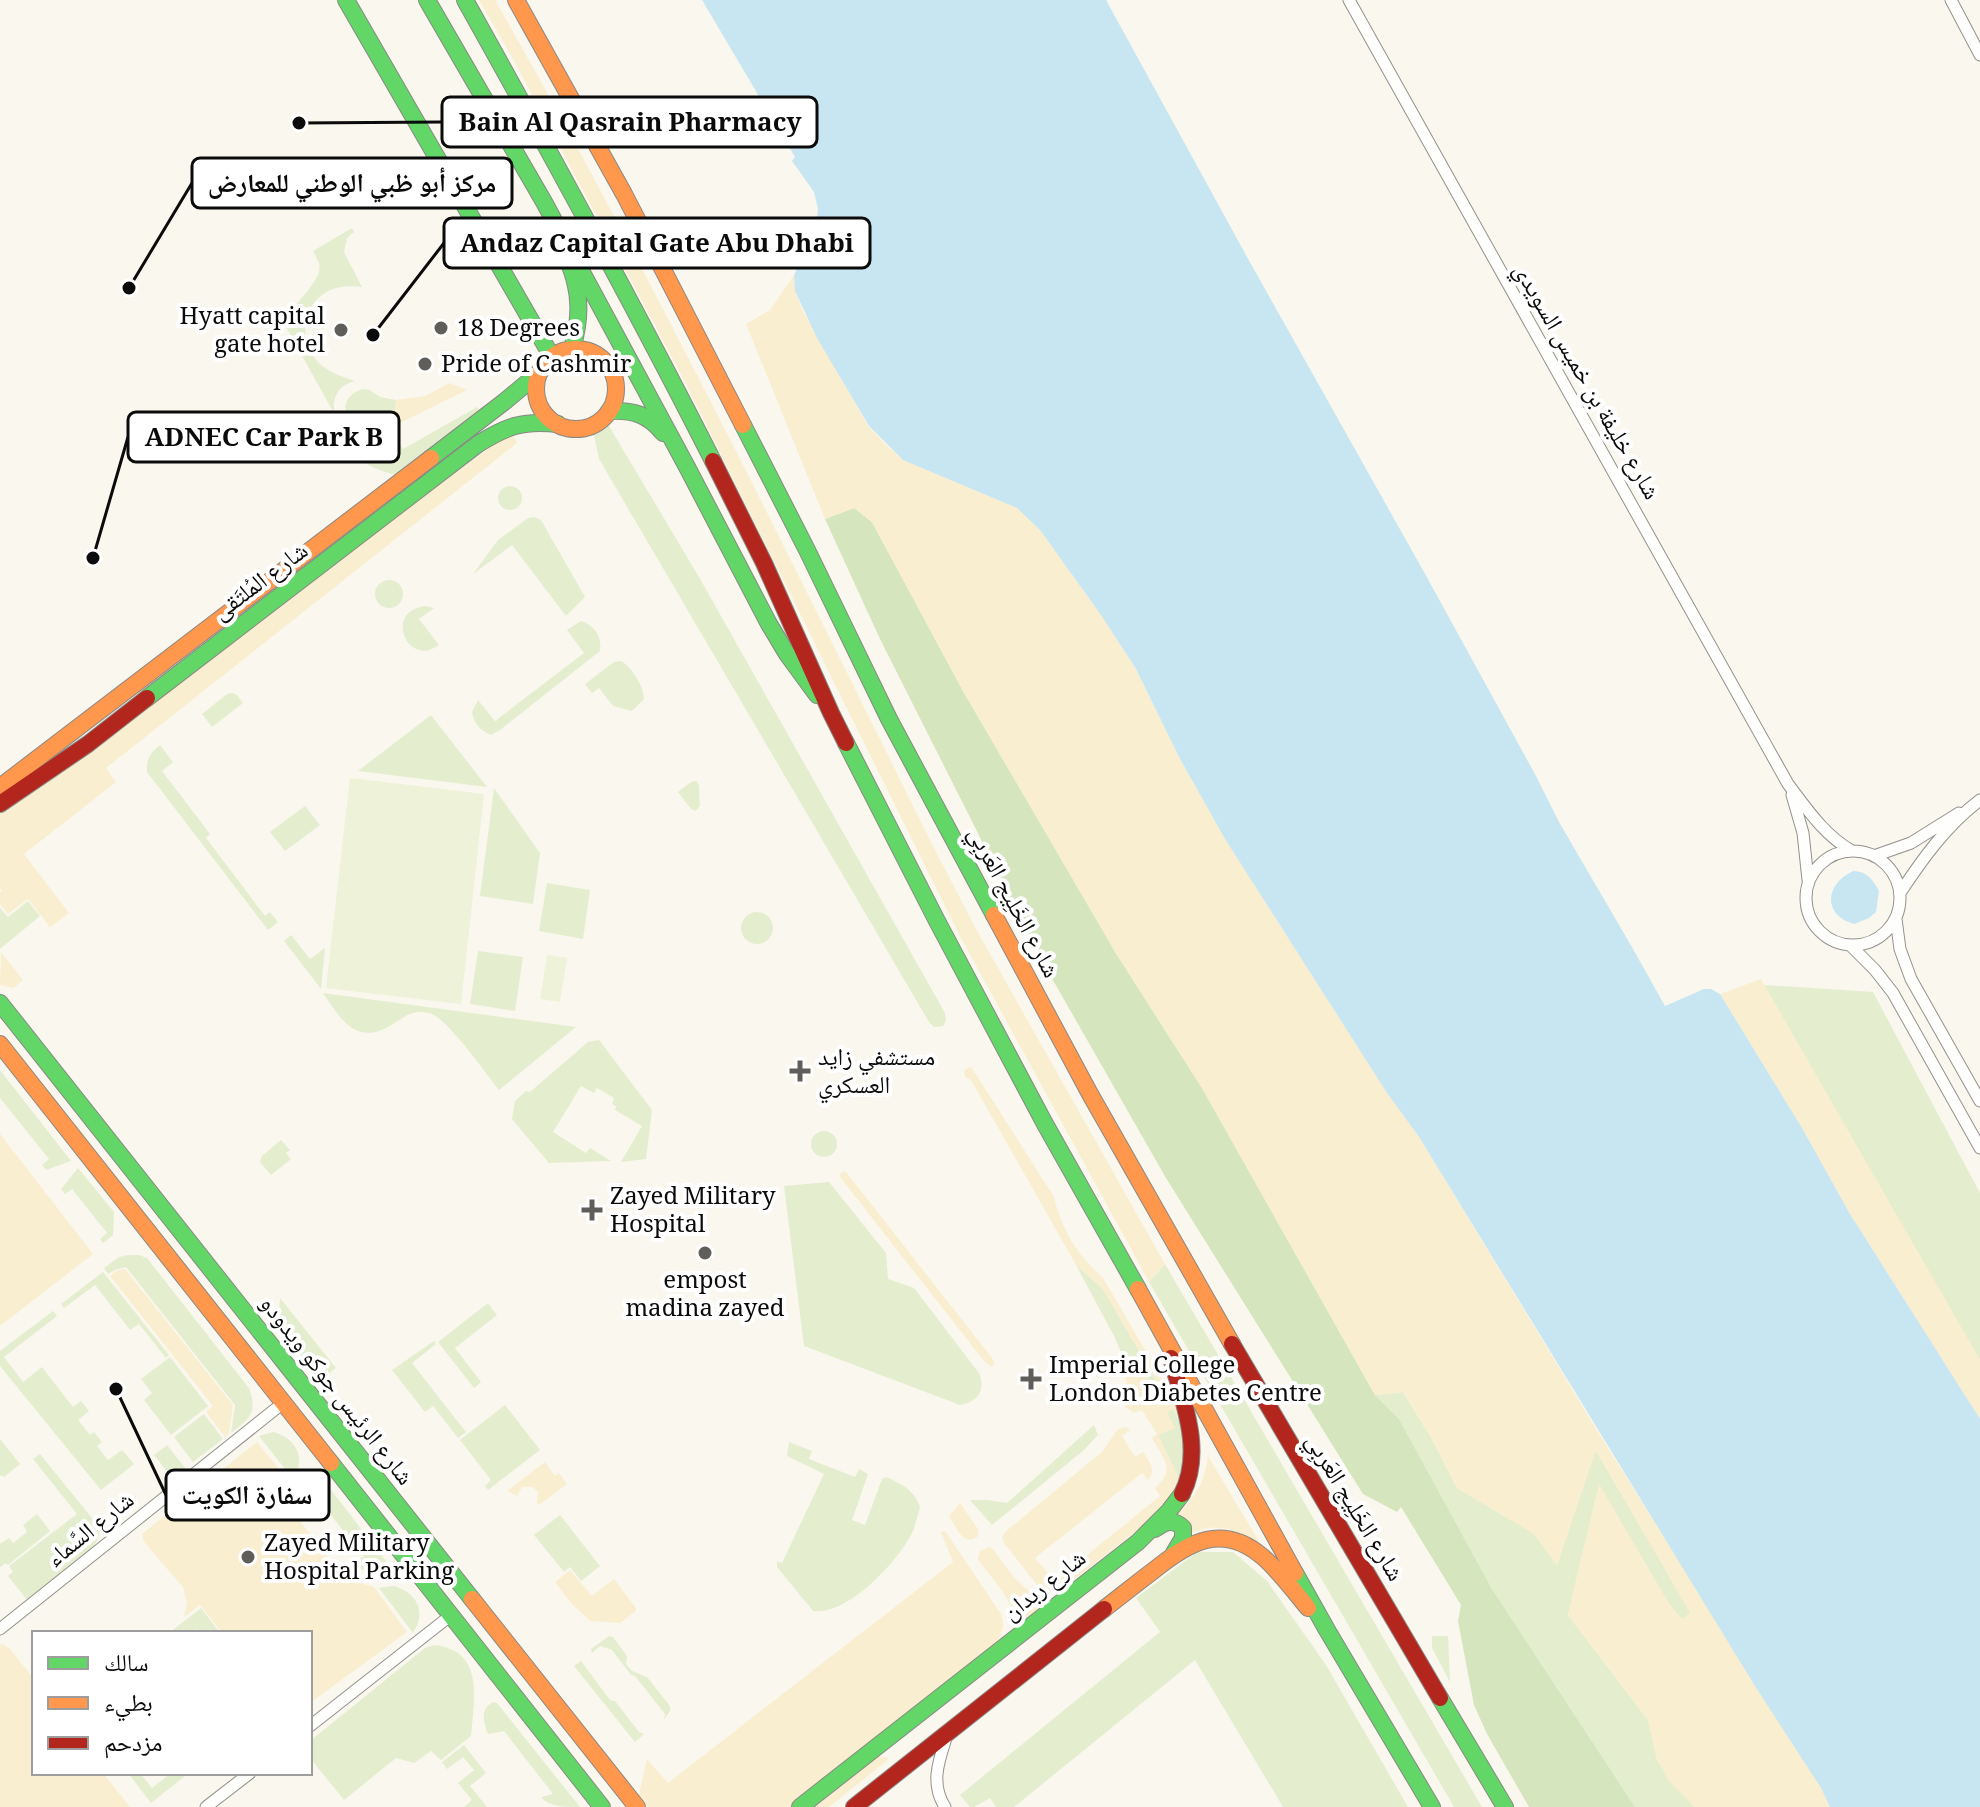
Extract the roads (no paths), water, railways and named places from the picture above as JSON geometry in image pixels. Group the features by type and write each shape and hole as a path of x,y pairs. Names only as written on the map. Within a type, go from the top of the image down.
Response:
{"main road":[{"path":"346,0 552,357"},
{"path":"427,0 544,202 769,624 831,713"},
{"path":"465,0 596,235 666,369 764,563 831,713 1045,1124 1327,1630 1432,1807"},
{"name":"شارع الخَلِيج العَربِي","path":"516,0 631,207 807,550 889,719 1090,1094 1266,1404 1505,1807"},
{"path":"544,202 580,297 581,313 572,349"},
{"path":"572,349 585,350 607,363 616,387 615,399 603,419 581,429 569,428 549,418 537,399 540,372 552,357 572,349"},
{"name":"شارع المُلتَقى","path":"0,787 272,582 540,372"},
{"path":"478,444 514,413 515,405 505,401"},
{"path":"609,411 631,410 647,416 687,467"},
{"name":"شارع المُلتَقى","path":"0,804 78,751 478,444 510,425 530,422 558,424"},
{"name":"شارع الرئيس جوكو ويدودو","path":"0,1003 629,1804"},
{"name":"شارع الرئيس جوكو ويدودو","path":"0,1044 602,1807"},
{"name":"شارع ربدان","path":"800,1807 1138,1542 1185,1489 1192,1466 1192,1439 1165,1337"},
{"path":"1138,1542 1162,1523 1177,1522 1183,1528 1184,1535 1174,1554"},
{"path":"854,1807 1174,1554 1201,1540 1215,1537 1241,1542 1265,1559 1327,1630"}],"street":[{"name":"شارع خليفة بن خميس السويدي","path":"1349,0 1788,784 1822,828 1852,851"},
{"path":"1951,0 1980,55"},
{"name":"شارع خليفة بن خميس السويدي","path":"1788,784 1803,833 1808,883"},
{"path":"1900,893 1939,840 1980,800"},
{"path":"1874,856 1911,843 1967,810"},
{"path":"1852,851 1874,856 1884,862 1897,881 1900,893 1896,919 1873,942 1851,946 1830,940 1813,925 1806,904 1805,893 1813,872 1830,857 1852,851"},
{"path":"1896,919 1907,969 1980,1101"},
{"path":"1851,946 1893,993 1980,1148"},
{"name":"شارع السَّماء","path":"0,1629 283,1403"},
{"path":"312,1724 450,1616"},
{"path":"945,1807 937,1791 936,1778 948,1732"},
{"path":"206,1807 247,1775"}],"water":[{"path":"702,0 1106,0 1424,572 1559,822 1665,1006 1704,989 1720,994 1802,1128 1850,1214 1980,1419 1980,1807 1830,1807 1419,1137 1387,1093 1225,839 1179,757 1136,669 1101,615 1040,530 1017,508 903,460 869,426 817,338 795,291 794,275 816,228 818,209 814,192 792,161 795,157"},
{"path":"1853,871 1869,877 1879,891 1876,912 1854,924 1836,914 1831,899 1837,884"}],"place":[{"name":"Bain Al Qasrain Pharmacy","path":"299,123"},
{"name":"مركز أبو ظبي الوطني للمعارض","path":"129,288"},
{"name":"18 Degrees","path":"441,328"},
{"name":"Hyatt capital gate hotel","path":"341,330"},
{"name":"Andaz Capital Gate Abu Dhabi","path":"373,335"},
{"name":"Pride of Cashmir","path":"425,364"},
{"name":"ADNEC Car Park B","path":"93,558"},
{"name":"مستشفي زايد العسكري","path":"800,1071"},
{"name":"Zayed Military Hospital","path":"592,1210"},
{"name":"empost madina zayed","path":"705,1253"},
{"name":"Imperial College London Diabetes Centre","path":"1031,1379"},
{"name":"سفارة الكويت","path":"116,1389"},
{"name":"Zayed Military Hospital Parking","path":"248,1557"}]}
